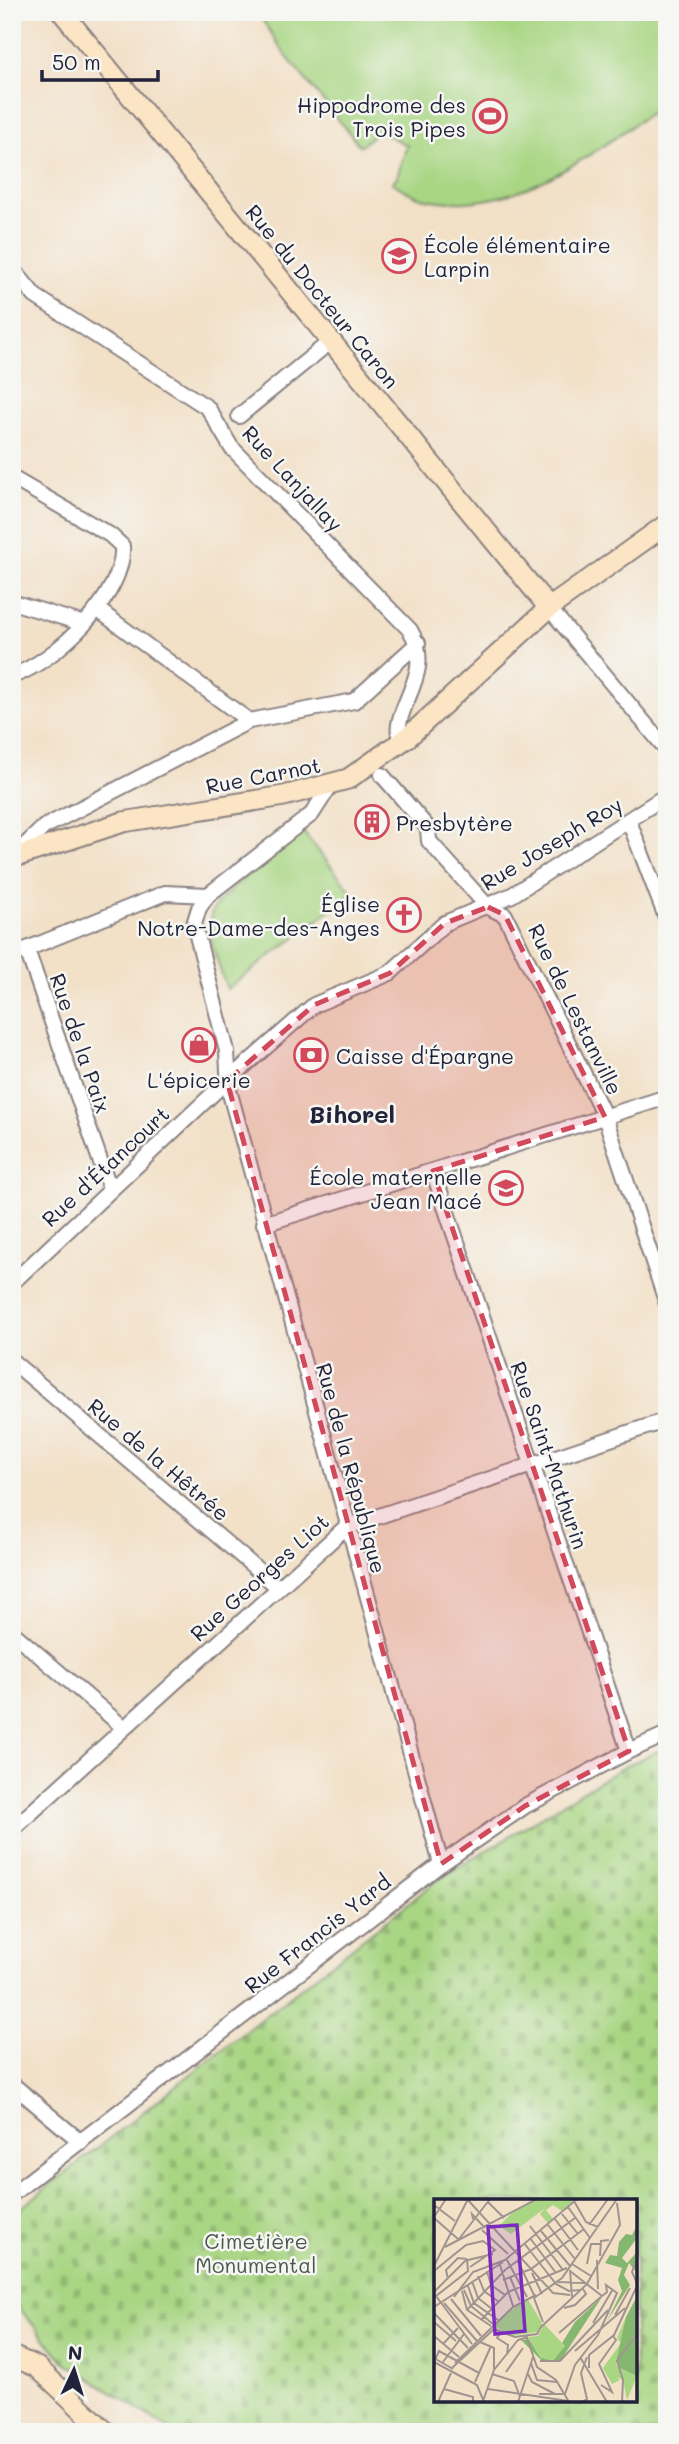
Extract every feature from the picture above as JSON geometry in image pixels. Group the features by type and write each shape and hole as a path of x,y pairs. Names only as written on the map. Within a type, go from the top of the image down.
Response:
{"street":[{"name":"Rue du Docteur Caron","path":"62,12 549,608"},
{"name":"Rue Lanjallay","path":"12,268 36,296 208,408 231,447 410,630 418,643"},
{"path":"239,416 331,341"},
{"path":"12,478 110,535 122,546 123,558 116,578 97,610 81,623 61,649 27,671 12,676"},
{"name":"Rue Carnot","path":"12,858 123,822 330,786 356,774 401,743 549,608 667,524"},
{"path":"12,602 81,623"},
{"path":"549,608 667,750"},
{"path":"97,610 249,721"},
{"path":"12,858 44,827 249,721 354,701 418,643"},
{"path":"401,743 398,736 403,715 418,673 418,643"},
{"name":"Rue de Lestanville","path":"382,775 428,828 429,841 488,907 505,915 605,1117 667,1304"},
{"path":"12,955 165,893 208,895 312,814 330,786"},
{"name":"Rue Joseph Roy","path":"226,1081 314,1005 390,973 445,923 488,907 667,795"},
{"path":"629,821 667,920"},
{"name":"Rue de la République","path":"208,895 199,908 194,924 227,1051 226,1081 440,1864"},
{"name":"Rue de la Paix","path":"26,950 110,1189"},
{"name":"Rue d'Étancourt","path":"12,1283 226,1081"},
{"path":"264,1224 667,1097"},
{"name":"Rue Saint-Mathurin","path":"433,1171 629,1751"},
{"name":"Rue de la Hêtrée","path":"12,1361 279,1588"},
{"name":"Rue Georges Liot","path":"12,1830 346,1527 667,1420"},
{"path":"12,1632 124,1728"},
{"name":"Rue Francis Yard","path":"12,2194 440,1864 525,1806 667,1734"},
{"path":"12,2084 81,2142"},
{"path":"12,2356 37,2367 106,2432"}],"highlighted area":[{"path":"488,907 505,915 605,1117 433,1171 629,1751 525,1806 441,1864 227,1081 314,1005 390,973 445,923"}],"green space":[{"name":"Hippodrome des Trois Pipes","path":"257,12 667,12 667,101 584,158 524,189 493,198 460,202 426,199 392,183 397,177 407,145 379,131 360,146 287,57"},
{"path":"303,832 353,893 227,989 212,943 211,915 224,896"},
{"name":"Cimetière Monumental","path":"667,1747 667,2432 174,2432 64,2361 12,2300 12,2215 439,1879 623,1767"}],"place":[{"name":"Hippodrome des Trois Pipes","path":"490,116"},
{"name":"École élémentaire Larpin","path":"399,256"},
{"name":"Presbytère","path":"372,822"},
{"name":"Église Notre-Dame-des-Anges","path":"404,915"},
{"name":"L'épicerie","path":"199,1045"},
{"name":"Caisse d'Épargne","path":"311,1055"},
{"name":"École maternelle Jean Macé","path":"506,1188"}],"district":[{"name":"Bihorel","path":"352,1113"}]}
